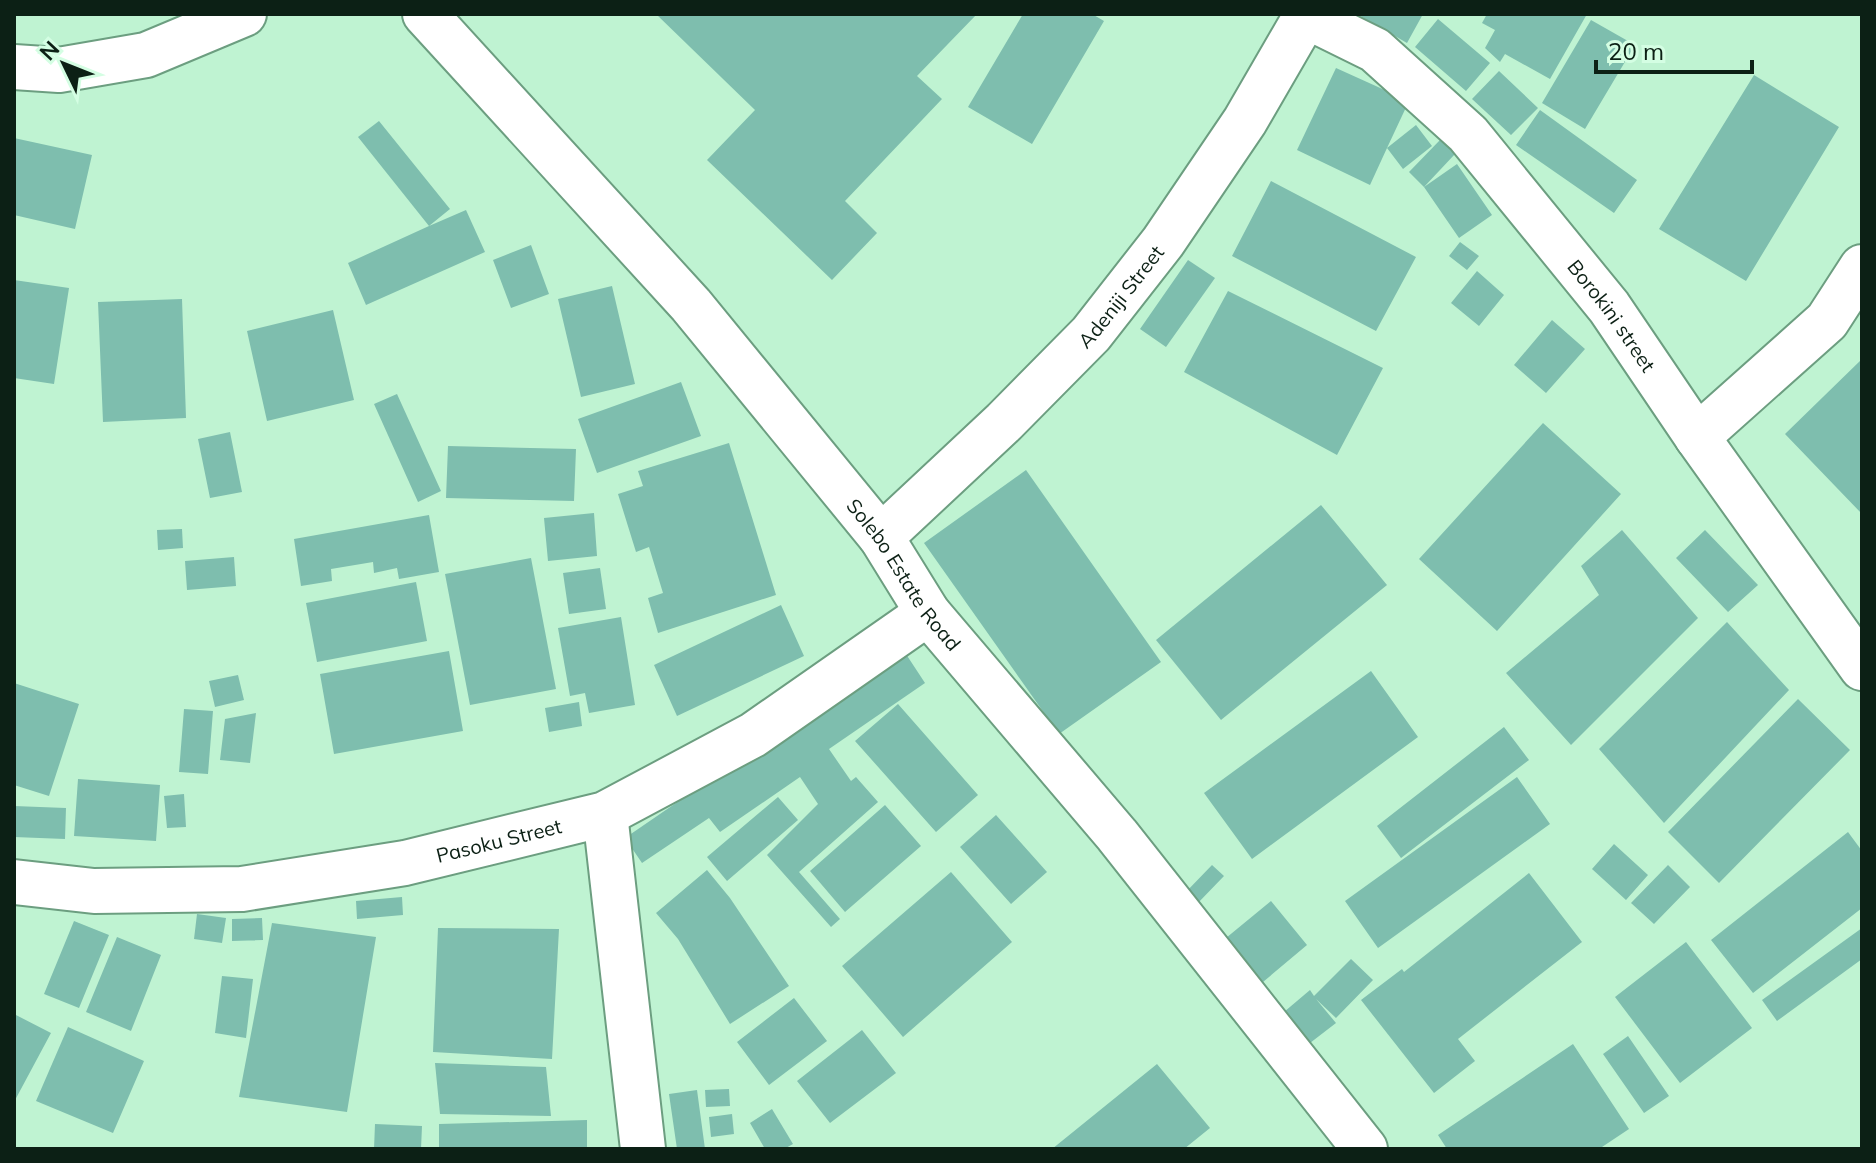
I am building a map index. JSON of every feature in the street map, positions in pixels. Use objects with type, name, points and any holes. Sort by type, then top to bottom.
[{"type":"street","points":[[14,67],[59,70],[146,55],[244,14]]},
{"type":"street","name":"Solebo Estate Road","points":[[425,14],[691,305],[881,537],[928,613],[1117,835],[1365,1149]]},
{"type":"street","name":"Adeniji Street","points":[[881,537],[1004,422],[1091,334],[1163,242],[1229,145],[1307,15]]},
{"type":"street","name":"Borokini street","points":[[1307,15],[1375,50],[1468,134],[1609,307],[1697,437],[1862,668]]},
{"type":"street","points":[[1697,437],[1827,321],[1862,267]]},
{"type":"street","name":"Pasoku Street","points":[[14,882],[94,891],[242,889],[405,863],[605,814],[753,735],[928,613]]},
{"type":"street","points":[[605,814],[643,1149]]},
{"type":"building","points":[[656,14],[977,14],[917,76],[942,99],[845,201],[877,233],[832,280],[707,160],[755,110]]},
{"type":"building","points":[[1023,14],[1092,14],[1104,21],[1032,144],[968,107]]},
{"type":"building","points":[[1357,14],[1423,14],[1407,43]]},
{"type":"building","points":[[1487,14],[1587,14],[1550,79],[1505,54],[1500,62],[1485,48],[1495,30],[1482,23]]},
{"type":"building","points":[[1438,19],[1490,63],[1466,91],[1415,47]]},
{"type":"building","points":[[1591,20],[1635,45],[1585,129],[1542,103]]},
{"type":"building","points":[[1336,68],[1409,101],[1370,185],[1297,150]]},
{"type":"building","points":[[1499,71],[1538,108],[1511,135],[1472,99]]},
{"type":"building","points":[[1754,75],[1839,127],[1746,281],[1659,229]]},
{"type":"building","points":[[1540,110],[1637,180],[1614,213],[1516,145]]},
{"type":"building","points":[[379,121],[450,209],[429,226],[358,137]]},
{"type":"building","points":[[1416,125],[1432,146],[1403,169],[1387,148]]},
{"type":"building","points":[[14,138],[92,155],[75,229],[14,215]]},
{"type":"building","points":[[1440,140],[1455,154],[1424,187],[1409,172]]},
{"type":"building","points":[[1457,164],[1492,215],[1459,238],[1424,187]]},
{"type":"building","points":[[1271,181],[1416,257],[1376,331],[1232,256]]},
{"type":"building","points":[[466,210],[485,252],[366,305],[348,263]]},
{"type":"building","points":[[1460,242],[1479,256],[1467,270],[1449,256]]},
{"type":"building","points":[[531,245],[549,294],[511,308],[493,260]]},
{"type":"building","points":[[1188,260],[1215,278],[1166,347],[1140,329]]},
{"type":"building","points":[[1477,271],[1504,295],[1479,326],[1451,303]]},
{"type":"building","points":[[14,280],[69,288],[54,384],[14,378]]},
{"type":"building","points":[[612,286],[635,384],[581,397],[558,299]]},
{"type":"building","points":[[1228,291],[1383,368],[1337,455],[1184,372]]},
{"type":"building","points":[[182,299],[186,418],[103,422],[98,302]]},
{"type":"building","points":[[333,310],[354,400],[267,421],[247,331]]},
{"type":"building","points":[[1552,320],[1585,349],[1546,393],[1514,365]]},
{"type":"building","points":[[1862,359],[1862,514],[1785,434]]},
{"type":"building","points":[[681,382],[701,436],[597,473],[578,419]]},
{"type":"building","points":[[397,394],[441,491],[418,502],[374,404]]},
{"type":"building","points":[[1543,423],[1621,494],[1497,631],[1419,559]]},
{"type":"building","points":[[230,432],[242,492],[210,498],[198,439]]},
{"type":"building","points":[[729,443],[776,595],[658,633],[648,598],[663,593],[649,547],[636,552],[618,494],[643,486],[638,471]]},
{"type":"building","points":[[448,446],[576,449],[574,501],[446,498]]},
{"type":"building","points":[[1026,470],[1161,662],[1059,734],[924,543]]},
{"type":"building","points":[[1321,505],[1387,585],[1221,720],[1156,640]]},
{"type":"building","points":[[594,513],[597,556],[548,561],[544,518]]},
{"type":"building","points":[[429,515],[439,572],[399,579],[397,568],[374,573],[373,562],[331,569],[332,581],[301,586],[294,539]]},
{"type":"building","points":[[182,529],[183,548],[158,550],[157,530]]},
{"type":"building","points":[[1622,530],[1698,618],[1571,745],[1506,673],[1599,595],[1581,566]]},
{"type":"building","points":[[1705,530],[1758,585],[1728,612],[1676,558]]},
{"type":"building","points":[[234,557],[236,586],[187,590],[185,561]]},
{"type":"building","points":[[531,558],[556,689],[470,705],[445,574]]},
{"type":"building","points":[[600,568],[606,609],[569,614],[563,573]]},
{"type":"building","points":[[416,582],[427,641],[317,662],[306,603]]},
{"type":"building","points":[[781,605],[804,656],[677,716],[654,665]]},
{"type":"building","points":[[621,617],[635,705],[589,713],[585,693],[570,696],[558,628]]},
{"type":"building","points":[[1727,622],[1789,690],[1664,823],[1599,749]]},
{"type":"building","points":[[902,648],[925,683],[829,749],[851,781],[856,777],[878,802],[799,872],[840,919],[831,927],[767,855],[818,804],[800,777],[720,832],[709,818],[642,863],[625,838]]},
{"type":"building","points":[[449,651],[463,731],[334,754],[320,674]]},
{"type":"building","points":[[1371,671],[1418,737],[1252,859],[1204,793]]},
{"type":"building","points":[[238,675],[244,700],[215,707],[209,681]]},
{"type":"building","points":[[14,683],[79,704],[49,796],[14,785]]},
{"type":"building","points":[[1798,699],[1850,750],[1719,883],[1668,832]]},
{"type":"building","points":[[579,702],[582,726],[549,732],[545,708]]},
{"type":"building","points":[[898,704],[978,795],[936,832],[855,741]]},
{"type":"building","points":[[184,709],[213,711],[208,774],[179,772]]},
{"type":"building","points":[[256,713],[250,763],[220,760],[225,719]]},
{"type":"building","points":[[1504,727],[1529,760],[1401,858],[1377,826]]},
{"type":"building","points":[[1517,777],[1550,824],[1378,948],[1345,901]]},
{"type":"building","points":[[78,779],[160,785],[156,841],[74,836]]},
{"type":"building","points":[[184,794],[186,827],[167,828],[164,796]]},
{"type":"building","points":[[778,797],[798,820],[727,881],[707,857]]},
{"type":"building","points":[[885,805],[921,846],[845,912],[810,871]]},
{"type":"building","points":[[14,806],[66,808],[65,839],[14,837]]},
{"type":"building","points":[[996,815],[1047,872],[1011,904],[960,847]]},
{"type":"building","points":[[1848,832],[1862,851],[1862,908],[1753,993],[1711,940]]},
{"type":"building","points":[[1614,844],[1648,875],[1626,900],[1592,869]]},
{"type":"building","points":[[1212,865],[1224,876],[1196,905],[1184,894]]},
{"type":"building","points":[[1668,865],[1690,887],[1654,924],[1631,903]]},
{"type":"building","points":[[707,870],[730,898],[789,986],[730,1024],[678,939],[656,913]]},
{"type":"building","points":[[951,872],[1012,942],[903,1037],[842,966]]},
{"type":"building","points":[[1529,873],[1582,942],[1458,1039],[1475,1061],[1434,1093],[1361,1000],[1402,969],[1404,972]]},
{"type":"building","points":[[402,897],[403,915],[357,919],[356,901]]},
{"type":"building","points":[[1271,901],[1307,945],[1263,982],[1226,938]]},
{"type":"building","points":[[197,914],[226,918],[222,943],[194,939]]},
{"type":"building","points":[[262,918],[263,940],[232,941],[232,919]]},
{"type":"building","points":[[74,921],[109,935],[79,1008],[44,994]]},
{"type":"building","points":[[272,923],[376,937],[347,1112],[239,1097]]},
{"type":"building","points":[[438,928],[559,929],[552,1059],[433,1052]]},
{"type":"building","points":[[1862,928],[1862,959],[1777,1021],[1762,1000]]},
{"type":"building","points":[[117,937],[161,955],[131,1031],[86,1012]]},
{"type":"building","points":[[1686,942],[1752,1028],[1680,1083],[1615,997]]},
{"type":"building","points":[[1351,959],[1373,980],[1336,1018],[1316,999],[1336,1023],[1310,1043],[1284,1012],[1310,990],[1314,996]]},
{"type":"building","points":[[222,976],[253,979],[246,1038],[215,1033]]},
{"type":"building","points":[[794,998],[827,1041],[769,1085],[737,1042]]},
{"type":"building","points":[[14,1014],[51,1033],[14,1102]]},
{"type":"building","points":[[68,1027],[144,1061],[113,1133],[36,1101]]},
{"type":"building","points":[[862,1030],[896,1073],[830,1123],[797,1081]]},
{"type":"building","points":[[1628,1036],[1669,1096],[1644,1113],[1603,1054]]},
{"type":"building","points":[[1573,1044],[1629,1129],[1599,1149],[1447,1149],[1438,1135]]},
{"type":"building","points":[[435,1063],[546,1067],[551,1116],[440,1114]]},
{"type":"building","points":[[1157,1064],[1210,1128],[1184,1149],[1052,1149]]},
{"type":"building","points":[[729,1089],[730,1106],[706,1107],[705,1090]]},
{"type":"building","points":[[697,1090],[705,1149],[677,1149],[669,1094]]},
{"type":"building","points":[[772,1109],[793,1144],[784,1149],[765,1149],[750,1123]]},
{"type":"building","points":[[732,1114],[734,1134],[711,1137],[709,1117]]},
{"type":"building","points":[[587,1120],[587,1149],[439,1149],[439,1124]]},
{"type":"building","points":[[375,1124],[422,1126],[421,1149],[374,1149]]}]
